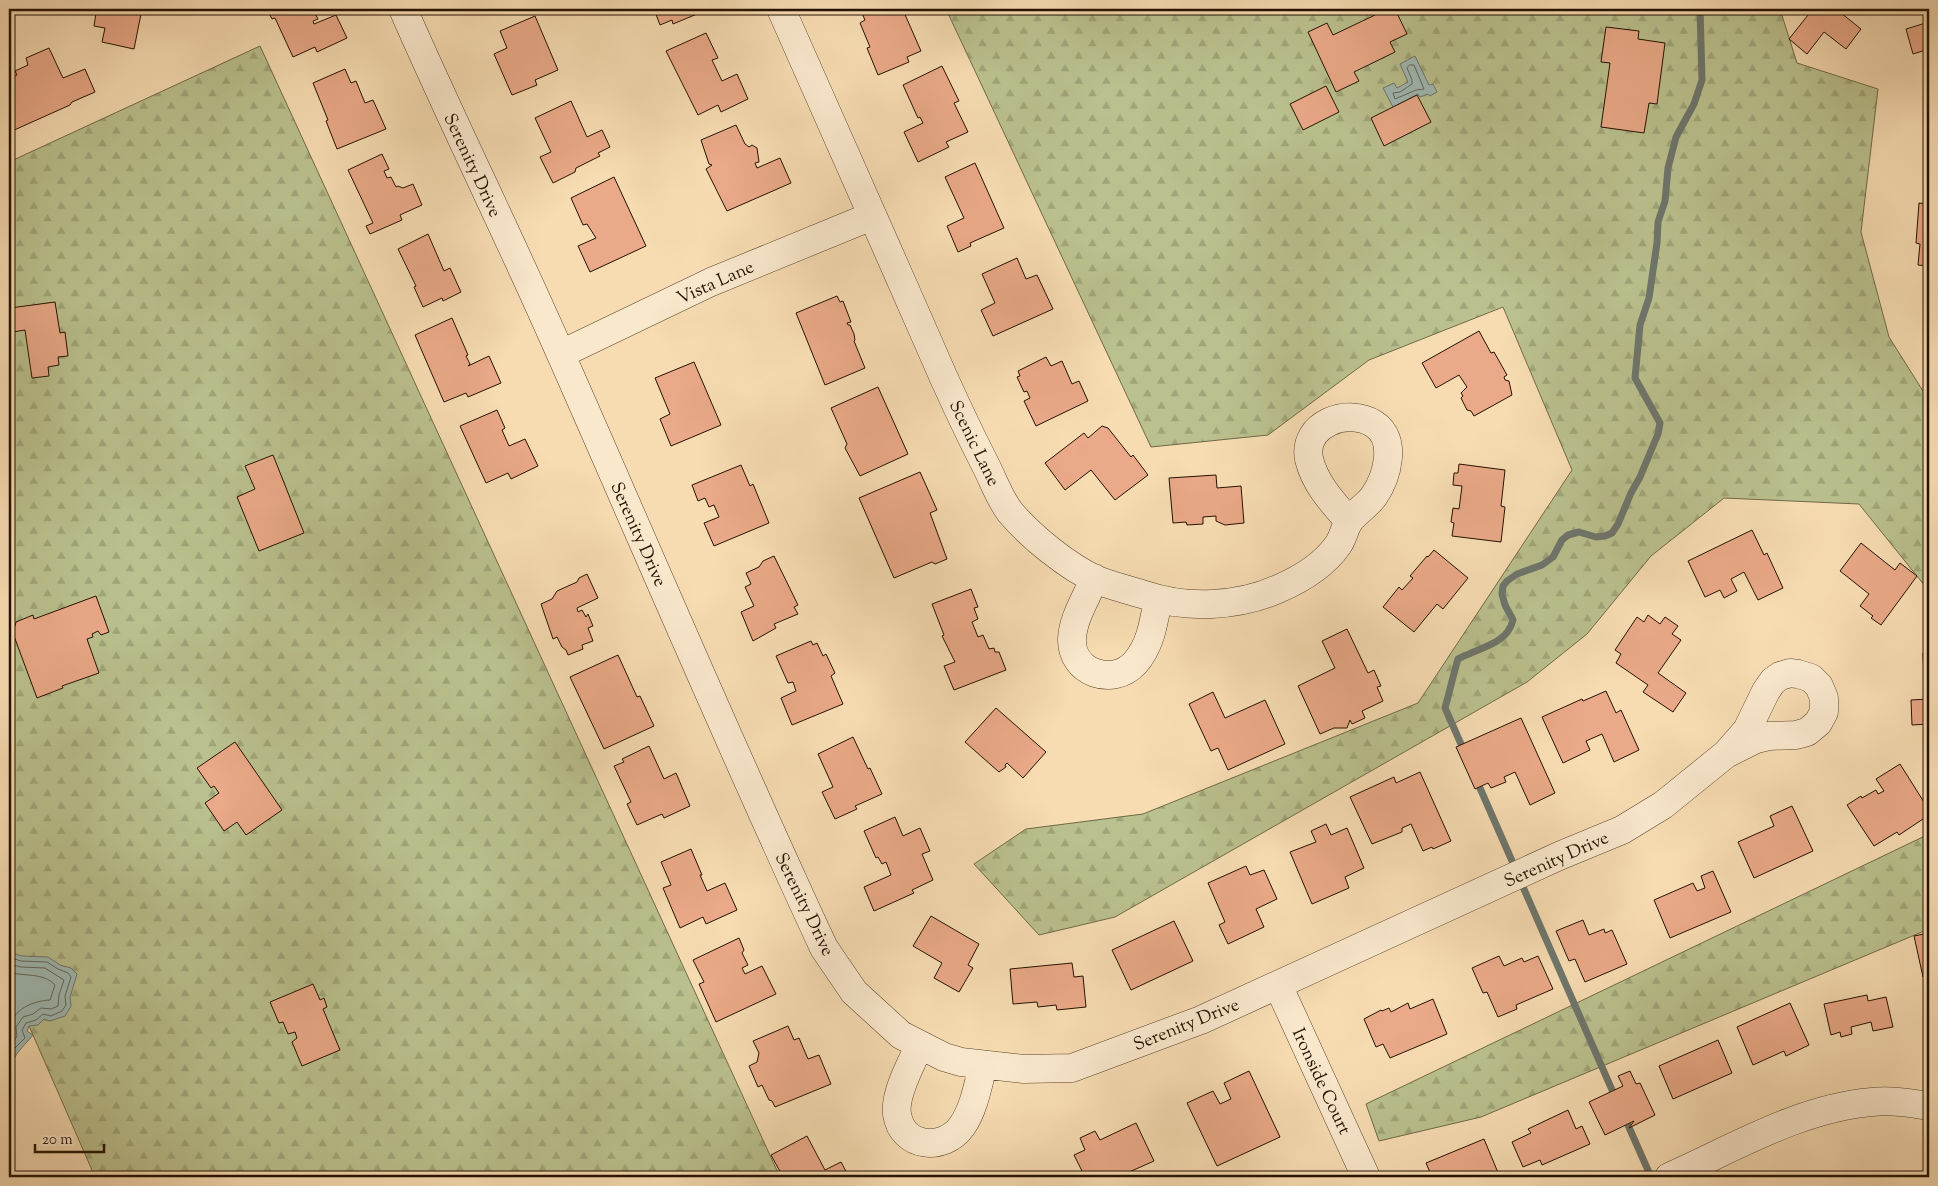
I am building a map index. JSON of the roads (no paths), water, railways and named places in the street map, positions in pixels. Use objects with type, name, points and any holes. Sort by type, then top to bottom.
[{"type":"street","name":"Serenity Drive","points":[[403,9],[449,114],[561,354],[654,568],[824,948],[854,992],[901,1035],[944,1057],[961,1062],[1024,1069],[1072,1068],[1201,1020],[1559,856],[1622,830],[1663,806],[1726,754]]},
{"type":"street","name":"Scenic Lane","points":[[781,9],[940,371],[1008,510],[1041,543],[1067,562],[1094,578],[1158,599],[1192,603],[1243,601],[1277,590],[1303,576],[1337,547],[1349,521]]},
{"type":"street","name":"Vista Lane","points":[[561,354],[711,282],[872,216]]},
{"type":"street","points":[[1094,578],[1076,622],[1072,646],[1078,660],[1087,670],[1097,674],[1119,673],[1129,668],[1140,657],[1151,634],[1158,599]]},
{"type":"street","name":"Ironside Court","points":[[1278,985],[1366,1177]]},
{"type":"street","points":[[920,1045],[899,1095],[897,1115],[908,1134],[921,1142],[934,1144],[941,1142],[958,1131],[963,1125],[972,1104],[983,1065]]},
{"type":"street","points":[[1669,1177],[1816,1112],[1873,1102],[1929,1104]]},
{"type":"water","points":[[1415,56],[1429,85],[1433,84],[1437,92],[1430,96],[1428,94],[1420,97],[1418,94],[1393,107],[1383,88],[1394,83],[1397,88],[1408,82],[1400,64]]},
{"type":"water","points":[[9,952],[22,956],[48,957],[60,965],[71,968],[77,974],[70,997],[71,1006],[65,1016],[50,1021],[44,1019],[38,1025],[29,1026],[27,1031],[33,1035],[13,1061],[9,1063]]},
{"type":"waterway","points":[[1465,753],[1445,708],[1458,659],[1496,642],[1507,633],[1513,620],[1505,605],[1502,594],[1503,586],[1507,581],[1517,574],[1542,565],[1553,557],[1562,540],[1568,535],[1579,532],[1596,537],[1612,533],[1640,477],[1658,434],[1660,423],[1635,378],[1640,325],[1649,298],[1658,222],[1665,201],[1668,168],[1676,137],[1694,104],[1702,80],[1700,9]]},
{"type":"waterway","points":[[1476,779],[1516,870]]},
{"type":"waterway","points":[[1520,880],[1616,1099]]},
{"type":"waterway","points":[[1624,1116],[1651,1177]]}]
